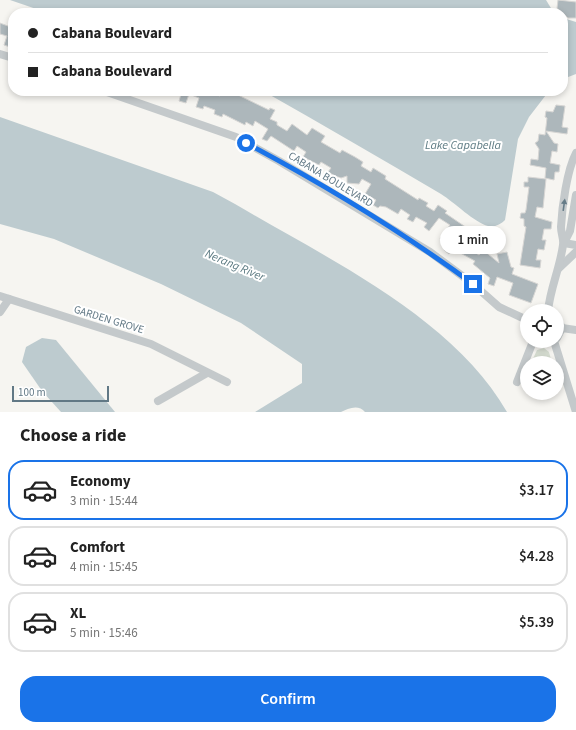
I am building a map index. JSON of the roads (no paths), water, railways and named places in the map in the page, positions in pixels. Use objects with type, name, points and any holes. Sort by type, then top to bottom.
[{"type":"street","name":"CABANA BOULEVARD","points":[[118,96],[236,137],[279,161],[430,252],[473,284],[499,307],[520,317]]},
{"type":"street","points":[[564,243],[561,228],[569,174],[576,152]]},
{"type":"street","points":[[550,304],[564,243],[570,231],[576,195]]},
{"type":"street","points":[[564,243],[576,245]]},
{"type":"street","points":[[558,268],[576,252]]},
{"type":"street","name":"GARDEN GROVE","points":[[0,296],[151,344],[227,382]]},
{"type":"street","points":[[0,312],[9,299]]},
{"type":"street","points":[[564,328],[576,330]]},
{"type":"street","points":[[517,382],[530,348]]},
{"type":"street","points":[[555,348],[576,412]]},
{"type":"street","points":[[158,401],[207,373]]},
{"type":"water","points":[[10,0],[546,0],[551,8],[33,8]]},
{"type":"water","points":[[568,20],[576,22],[576,74],[568,77]]},
{"type":"water","name":"Lake Capabella","points":[[272,96],[545,96],[529,117],[518,139],[505,220],[502,223],[493,226],[477,221],[441,194]]},
{"type":"water","name":"Nerang River","points":[[0,117],[213,192],[347,268],[421,319],[455,347],[484,378],[507,412],[365,412],[357,407],[341,412],[255,412],[302,383],[302,364],[241,323],[161,284],[54,239],[0,224]]},
{"type":"water","points":[[42,338],[56,340],[115,412],[61,412],[42,391],[22,362],[26,347]]}]
